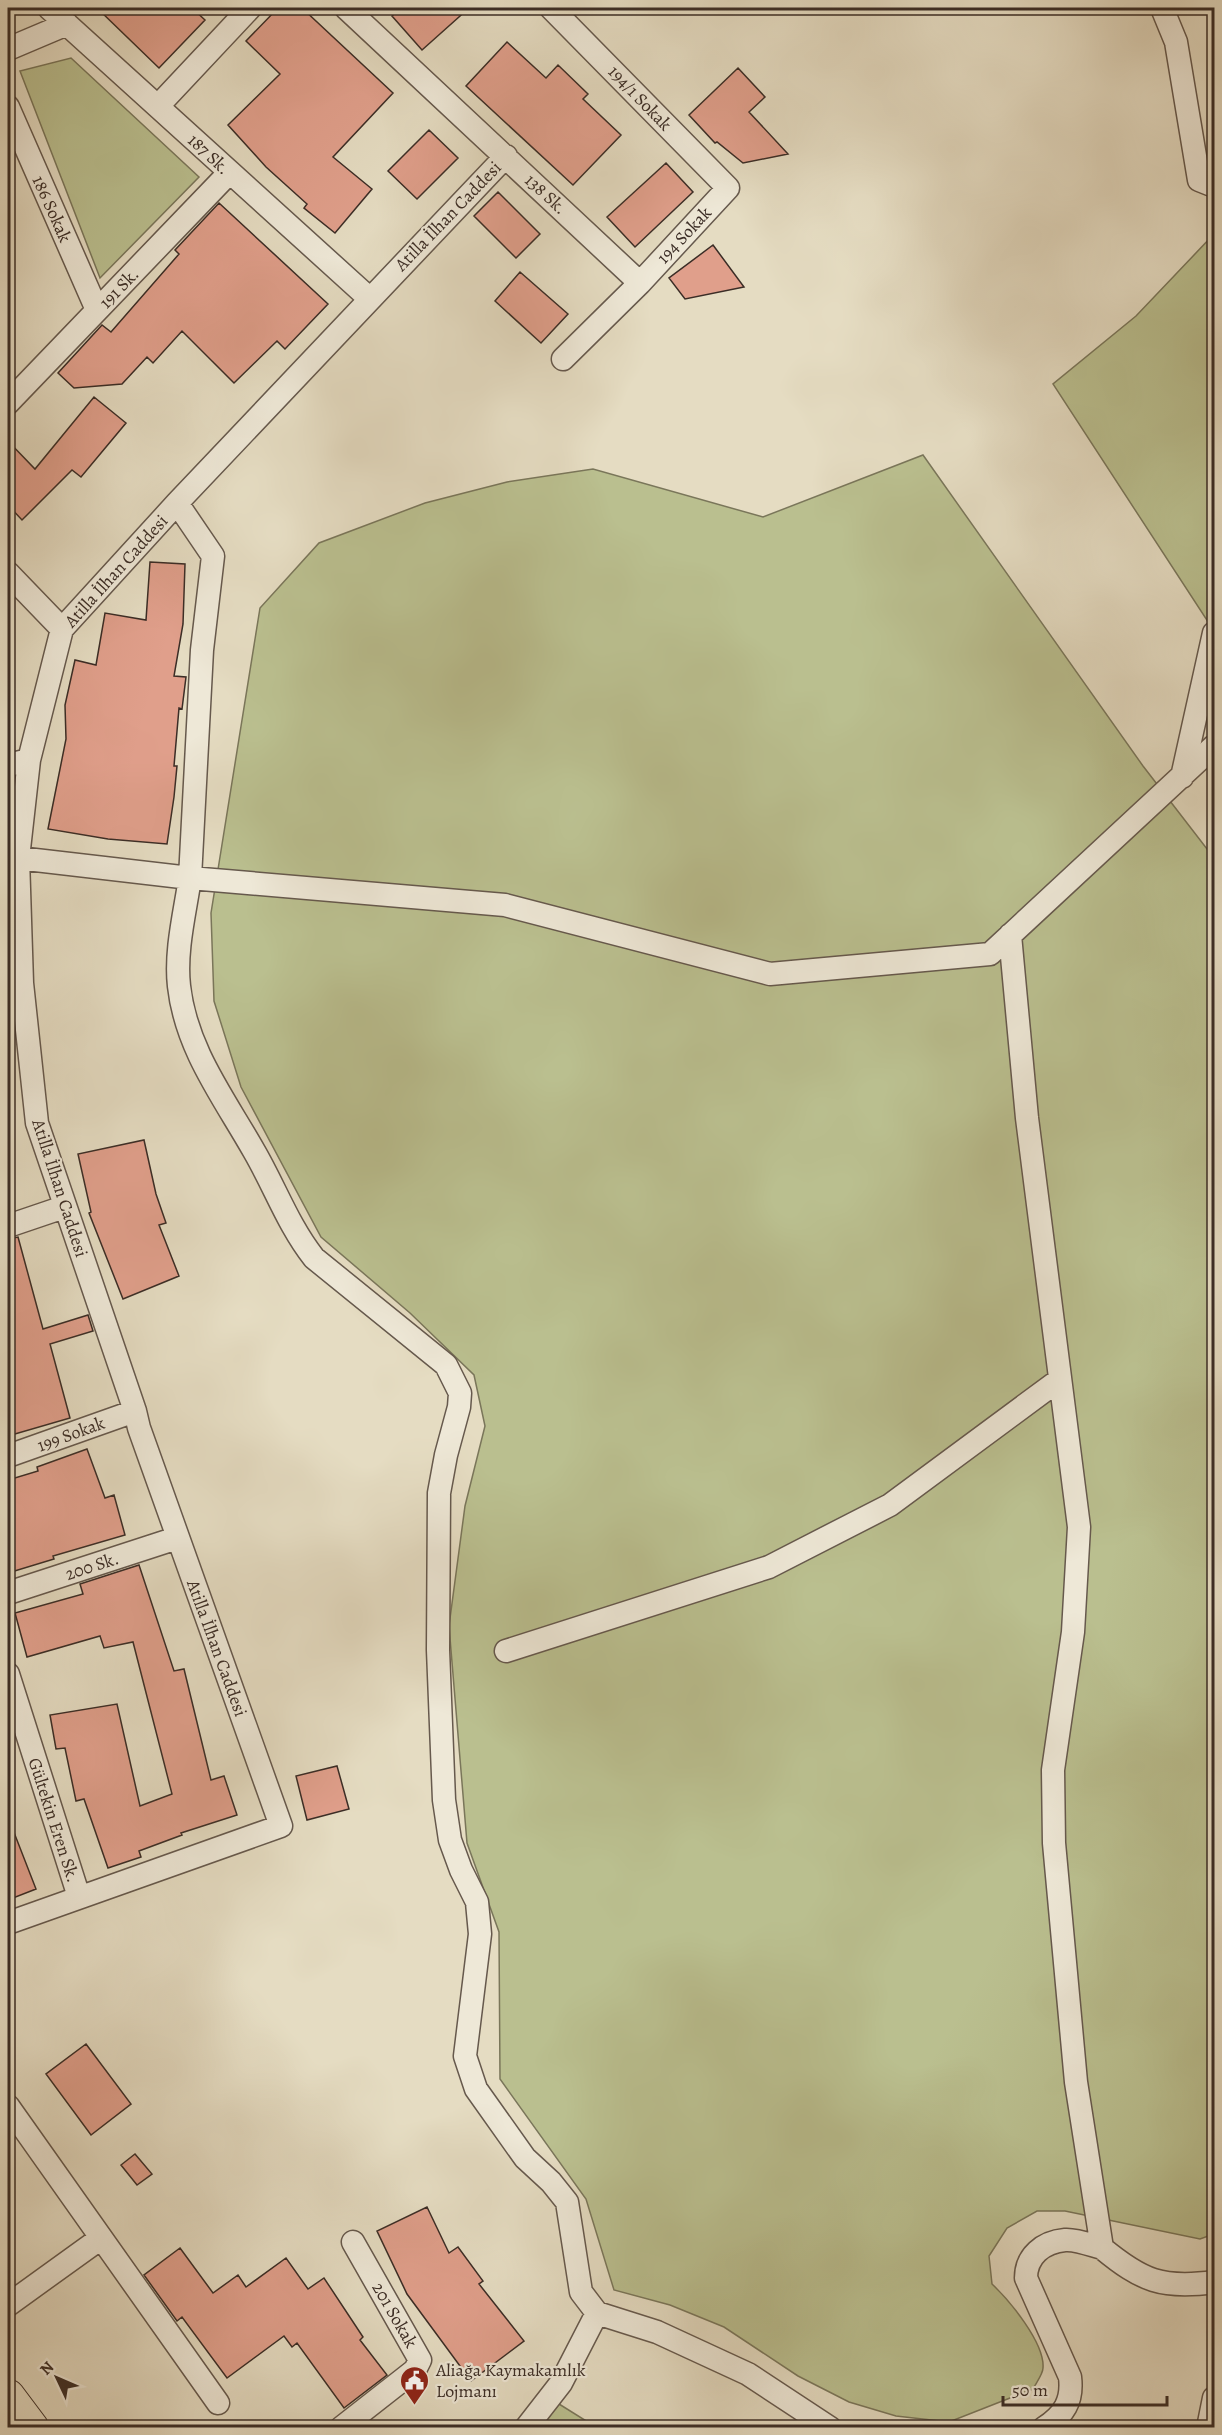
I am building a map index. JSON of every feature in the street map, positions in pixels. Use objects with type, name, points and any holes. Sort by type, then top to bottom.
[{"type":"highway","points":[[8,2396],[32,2427]]},
{"type":"street","name":"187 Sk.","points":[[49,8],[370,299]]},
{"type":"street","points":[[158,106],[250,8]]},
{"type":"street","name":"138 Sk.","points":[[346,8],[640,283]]},
{"type":"street","name":"194/1 Sokak","points":[[552,8],[728,188]]},
{"type":"street","points":[[1162,8],[1176,42],[1199,180],[1215,186]]},
{"type":"street","points":[[8,49],[66,24]]},
{"type":"street","name":"186 Sokak","points":[[8,107],[97,310]]},
{"type":"street","name":"Atilla İlhan Caddesi","points":[[8,1923],[281,1826],[177,1538],[37,1123],[15,985],[18,858],[29,760],[62,629],[177,503],[506,156]]},
{"type":"street","name":"191 Sk.","points":[[8,402],[229,173]]},
{"type":"street","name":"194 Sokak","points":[[640,283],[728,188]]},
{"type":"street","points":[[563,359],[640,283]]},
{"type":"street","points":[[177,503],[213,556],[202,650],[190,878],[179,986],[188,1028],[216,1089],[254,1150],[300,1240],[322,1265],[446,1365],[460,1393],[458,1413],[446,1455],[439,1493],[438,1638],[444,1800],[450,1840],[461,1870],[477,1902],[480,1934],[465,2056],[476,2089],[500,2127],[525,2158],[551,2182],[567,2202],[582,2292],[597,2313],[657,2332],[748,2373],[830,2427]]},
{"type":"street","points":[[8,573],[62,629]]},
{"type":"street","points":[[1182,777],[1215,633]]},
{"type":"street","points":[[18,858],[190,878],[505,904],[770,974],[990,954],[1215,746]]},
{"type":"street","points":[[8,765],[29,760]]},
{"type":"street","points":[[1010,935],[1027,1118],[1079,1527],[1072,1632],[1053,1770],[1054,1843],[1076,2082],[1102,2248]]},
{"type":"street","points":[[8,1226],[64,1206]]},
{"type":"street","points":[[506,1651],[769,1567],[890,1505],[1059,1380]]},
{"type":"street","name":"199 Sokak","points":[[8,1456],[135,1411]]},
{"type":"street","name":"200 Sk.","points":[[8,1593],[177,1538]]},
{"type":"street","name":"Gültekin Eren Sk.","points":[[8,1674],[79,1897]]},
{"type":"street","points":[[8,2106],[218,2403]]},
{"type":"street","points":[[8,2305],[101,2238]]},
{"type":"street","points":[[1044,2427],[1062,2414],[1070,2403],[1072,2390],[1070,2377],[1026,2278],[1026,2265],[1034,2253],[1049,2244],[1067,2239],[1102,2248],[1139,2276],[1157,2283],[1215,2282]]},
{"type":"street","name":"201 Sokak","points":[[341,2427],[416,2370],[420,2360],[353,2242]]},
{"type":"street","points":[[526,2427],[561,2383],[597,2313]]},
{"type":"street","points":[[1208,2427],[1215,2398]]},
{"type":"green space","points":[[71,58],[199,177],[100,278],[20,71]]},
{"type":"green space","points":[[1214,234],[1214,631],[1053,384],[1136,316]]},
{"type":"green space","points":[[923,455],[1143,766],[1214,858],[1214,2234],[1200,2239],[1065,2211],[1037,2211],[1007,2228],[989,2256],[992,2284],[1025,2323],[1038,2347],[1043,2370],[1033,2389],[949,2422],[896,2416],[849,2402],[798,2376],[724,2327],[670,2305],[614,2290],[586,2199],[500,2079],[499,1932],[467,1843],[449,1626],[465,1506],[485,1426],[474,1375],[410,1313],[321,1237],[241,1087],[214,1001],[211,913],[260,608],[319,543],[425,503],[507,482],[593,469],[763,517]]},
{"type":"green space","points":[[551,2399],[596,2427],[527,2428]]},
{"type":"building","points":[[97,8],[192,8],[205,20],[159,68]]},
{"type":"building","points":[[278,8],[302,8],[393,93],[333,157],[372,189],[335,233],[304,208],[307,204],[266,167],[228,125],[280,74],[246,41]]},
{"type":"building","points":[[401,8],[469,8],[422,50],[392,16]]},
{"type":"building","points":[[507,42],[546,78],[558,65],[588,94],[583,99],[621,135],[573,185],[466,86]]},
{"type":"building","points":[[738,68],[765,97],[749,112],[788,154],[743,163],[717,142],[715,143],[689,115]]},
{"type":"building","points":[[429,130],[458,158],[417,199],[388,171]]},
{"type":"building","points":[[666,163],[693,192],[635,247],[607,217]]},
{"type":"building","points":[[498,192],[540,234],[516,258],[474,216]]},
{"type":"building","points":[[219,203],[328,304],[285,349],[277,341],[234,383],[182,331],[153,363],[147,357],[122,384],[74,388],[58,373],[102,325],[111,332],[179,254],[175,250]]},
{"type":"building","points":[[713,245],[744,287],[685,299],[669,278]]},
{"type":"building","points":[[520,272],[568,314],[541,343],[495,301]]},
{"type":"building","points":[[94,397],[126,423],[81,477],[72,470],[22,520],[8,505],[8,441],[35,469]]},
{"type":"building","points":[[150,562],[185,564],[183,624],[174,676],[186,677],[182,709],[179,708],[174,766],[177,766],[167,844],[108,839],[48,829],[66,739],[65,705],[75,660],[96,665],[105,613],[146,620]]},
{"type":"building","points":[[144,1140],[156,1194],[166,1223],[159,1225],[179,1276],[123,1299],[89,1213],[91,1212],[78,1154]]},
{"type":"building","points":[[18,1237],[43,1329],[88,1315],[93,1331],[50,1344],[70,1418],[8,1436],[8,1239]]},
{"type":"building","points":[[87,1449],[105,1498],[114,1495],[125,1535],[53,1556],[54,1559],[8,1573],[8,1480],[38,1471],[37,1467]]},
{"type":"building","points":[[139,1565],[174,1671],[184,1669],[211,1780],[224,1776],[237,1815],[181,1833],[182,1835],[139,1851],[141,1857],[108,1868],[84,1799],[76,1801],[65,1748],[56,1749],[50,1715],[117,1704],[140,1806],[172,1794],[133,1642],[104,1648],[100,1636],[27,1657],[15,1613],[83,1594],[80,1584]]},
{"type":"building","points":[[337,1766],[349,1809],[307,1820],[296,1776]]},
{"type":"building","points":[[8,1817],[36,1889],[8,1900]]},
{"type":"building","points":[[86,2044],[131,2104],[91,2135],[46,2074]]},
{"type":"building","points":[[135,2154],[152,2174],[137,2185],[121,2165]]},
{"type":"building","points":[[427,2207],[449,2253],[458,2247],[483,2281],[479,2284],[524,2341],[471,2381],[407,2294],[377,2231]]},
{"type":"building","points":[[180,2248],[213,2293],[238,2275],[246,2287],[286,2258],[308,2289],[324,2278],[363,2337],[360,2340],[387,2375],[344,2408],[297,2343],[292,2347],[284,2336],[227,2378],[182,2317],[177,2321],[144,2275]]},
{"type":"place","name":"Aliağa Kaymakamlık Lojmanı","points":[[415,2406]]}]
